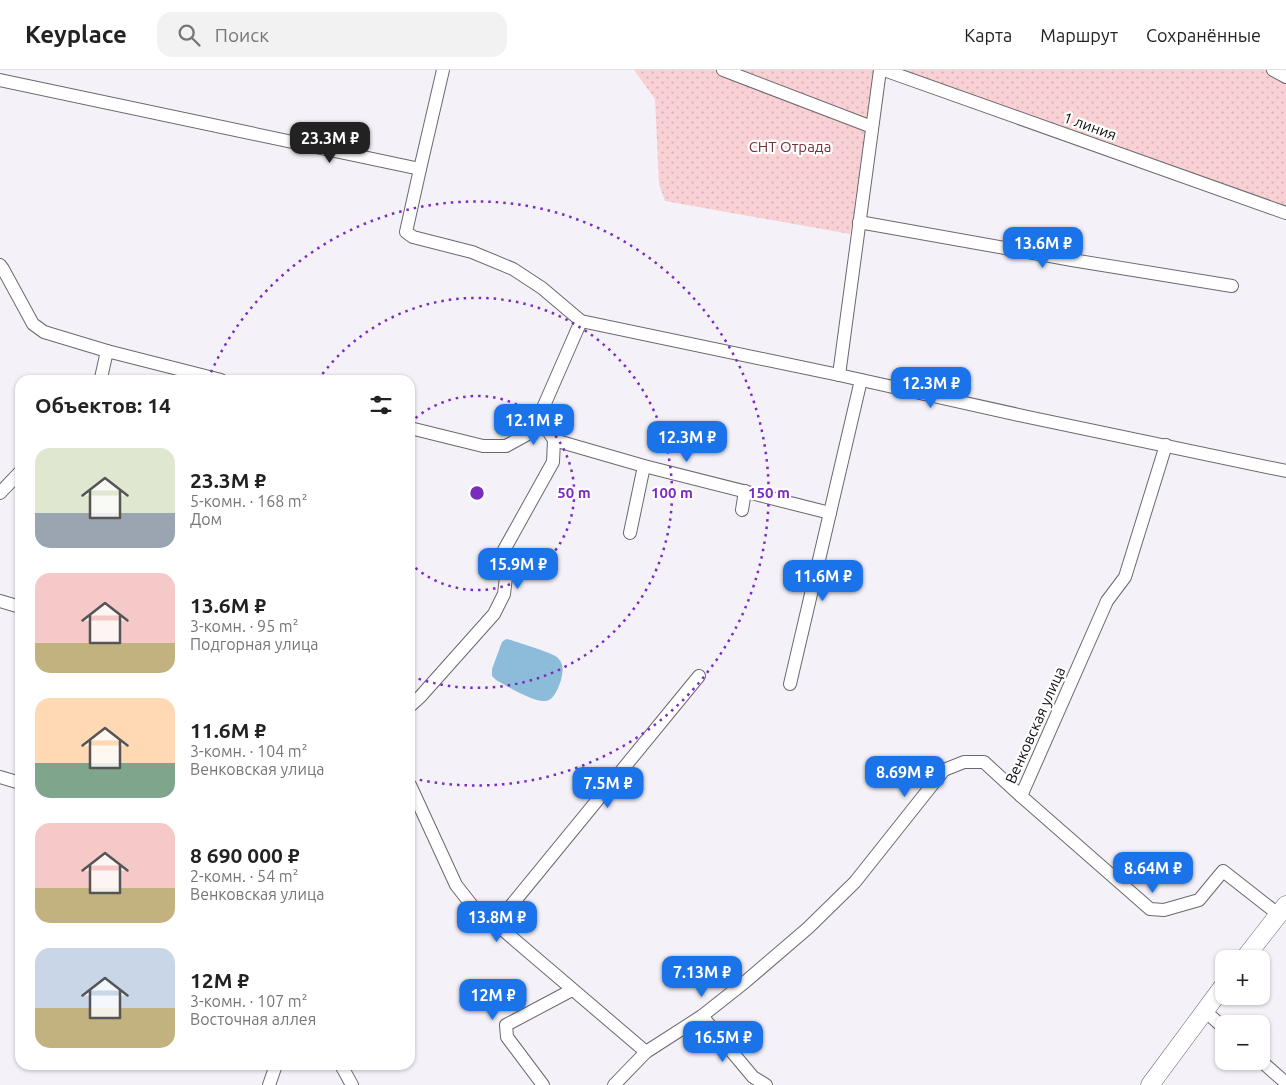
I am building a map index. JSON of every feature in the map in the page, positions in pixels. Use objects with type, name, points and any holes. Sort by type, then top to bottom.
[{"type":"main road","points":[[1251,950],[1282,910]]},
{"type":"main road","points":[[1150,1085],[1215,997]]},
{"type":"street","points":[[443,70],[406,232],[413,237],[472,252],[512,268],[542,288],[581,321],[1286,471]]},
{"type":"street","points":[[723,70],[872,127]]},
{"type":"street","points":[[839,375],[872,127],[882,70]]},
{"type":"street","name":"1 линия","points":[[882,70],[1286,213]]},
{"type":"street","points":[[1273,70],[1286,76]]},
{"type":"street","points":[[0,80],[420,168]]},
{"type":"street","points":[[859,222],[1232,286]]},
{"type":"street","points":[[0,265],[33,324],[44,332],[107,352],[200,375]]},
{"type":"street","points":[[415,429],[483,446],[506,446],[526,435],[539,416],[581,321]]},
{"type":"street","points":[[102,375],[107,352]]},
{"type":"street","points":[[790,684],[861,380]]},
{"type":"street","points":[[415,702],[494,614],[504,594],[506,577],[504,550],[554,462],[554,440],[539,416]]},
{"type":"street","points":[[554,440],[644,466],[830,513]]},
{"type":"street","name":"Венковская улица","points":[[1166,445],[1125,577],[1107,601],[1021,796],[1150,909],[1164,910],[1199,900],[1223,871],[1282,910]]},
{"type":"street","points":[[630,533],[644,466]]},
{"type":"street","points":[[0,493],[15,477]]},
{"type":"street","points":[[742,510],[745,491]]},
{"type":"street","points":[[0,601],[15,606]]},
{"type":"street","points":[[496,924],[699,676]]},
{"type":"street","points":[[614,1085],[646,1052],[702,1016],[801,934],[855,882],[944,770],[964,762],[984,762],[1021,796]]},
{"type":"street","points":[[0,777],[15,782]]},
{"type":"street","points":[[415,796],[456,884],[474,908],[496,924],[646,1052]]},
{"type":"street","points":[[543,1085],[507,1037],[506,1025],[572,990]]},
{"type":"street","points":[[1205,1011],[1215,1020]]},
{"type":"street","points":[[702,1016],[753,1077],[766,1085]]},
{"type":"street","points":[[1270,1069],[1286,1083]]},
{"type":"street","points":[[269,1085],[274,1070]]},
{"type":"street","points":[[344,1070],[352,1085]]},
{"type":"green space","name":"СНТ Отрада","points":[[634,70],[1286,70],[1286,218],[884,73],[850,234],[665,201],[659,184],[655,99]]},
{"type":"water","points":[[506,639],[550,654],[560,660],[562,677],[551,699],[544,701],[530,698],[492,676],[492,669],[502,642]]}]
